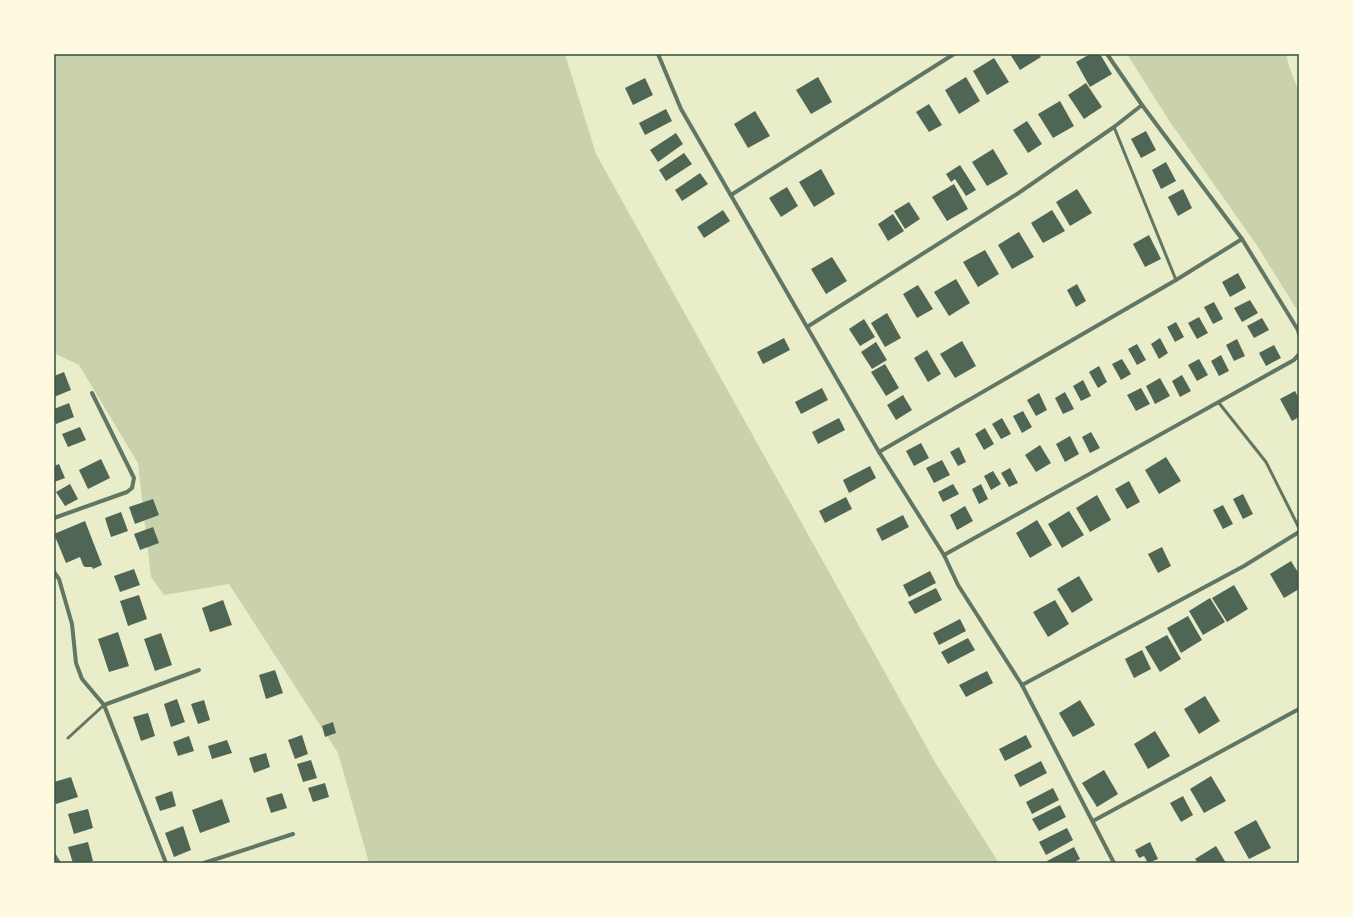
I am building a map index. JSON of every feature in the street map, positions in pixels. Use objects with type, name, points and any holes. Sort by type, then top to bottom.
[{"type":"street","points":[[658,54],[681,109],[879,452],[944,555],[958,585],[1022,685],[1114,863]]},
{"type":"street","points":[[731,195],[954,54]]},
{"type":"street","points":[[1107,54],[1142,105],[1242,238],[1299,334]]},
{"type":"street","points":[[807,327],[1017,194],[1114,127],[1142,105]]},
{"type":"street","points":[[879,452],[1176,280],[1242,238]]},
{"type":"street","points":[[944,555],[1219,403],[1294,360],[1299,354]]},
{"type":"street","points":[[54,518],[127,492],[132,488],[134,478],[92,393]]},
{"type":"street","points":[[1022,685],[1244,566],[1299,532]]},
{"type":"street","points":[[54,572],[59,579],[72,624],[76,663],[82,679],[104,705],[166,863]]},
{"type":"street","points":[[104,705],[199,670]]},
{"type":"street","points":[[1093,821],[1299,709]]},
{"type":"street","points":[[204,863],[293,834]]},
{"type":"street","points":[[54,855],[59,863]]},
{"type":"lane","points":[[1114,127],[1176,280]]},
{"type":"lane","points":[[1219,403],[1266,462],[1299,528]]},
{"type":"lane","points":[[68,738],[104,705]]},
{"type":"green space","points":[[54,54],[565,54],[596,154],[936,764],[999,863],[369,863],[338,753],[229,584],[164,595],[151,577],[138,463],[79,365],[54,353]]},
{"type":"green space","points":[[1127,54],[1286,54],[1299,92],[1299,313],[1256,244],[1170,122]]},
{"type":"building","points":[[1010,54],[1039,54],[1041,57],[1020,70]]},
{"type":"building","points":[[1090,54],[1100,54],[1112,74],[1090,87],[1076,62]]},
{"type":"building","points":[[994,58],[1009,82],[987,95],[973,71]]},
{"type":"building","points":[[818,77],[832,102],[811,114],[796,90]]},
{"type":"building","points":[[966,77],[980,101],[959,114],[945,90]]},
{"type":"building","points":[[645,78],[653,95],[633,105],[625,88]]},
{"type":"building","points":[[1086,83],[1102,107],[1084,119],[1068,95]]},
{"type":"building","points":[[1060,101],[1074,126],[1053,138],[1038,114]]},
{"type":"building","points":[[929,104],[942,125],[929,132],[916,112]]},
{"type":"building","points":[[666,109],[672,121],[645,135],[639,123]]},
{"type":"building","points":[[755,111],[770,136],[748,148],[734,124]]},
{"type":"building","points":[[1027,121],[1042,144],[1028,153],[1013,130]]},
{"type":"building","points":[[1146,131],[1156,150],[1141,158],[1131,139]]},
{"type":"building","points":[[676,133],[683,144],[658,162],[650,150]]},
{"type":"building","points":[[993,149],[1008,174],[987,186],[972,162]]},
{"type":"building","points":[[684,153],[692,164],[666,181],[659,170]]},
{"type":"building","points":[[1166,162],[1176,181],[1161,189],[1152,170]]},
{"type":"building","points":[[960,165],[976,190],[966,196],[955,179],[951,182],[946,174]]},
{"type":"building","points":[[821,169],[835,194],[814,207],[799,182]]},
{"type":"building","points":[[700,173],[708,184],[682,201],[675,190]]},
{"type":"building","points":[[954,184],[968,209],[947,221],[932,197]]},
{"type":"building","points":[[787,187],[798,206],[781,217],[769,198]]},
{"type":"building","points":[[1077,189],[1092,213],[1070,226],[1056,202]]},
{"type":"building","points":[[1183,189],[1192,208],[1178,216],[1168,197]]},
{"type":"building","points":[[909,202],[920,219],[905,229],[894,211]]},
{"type":"building","points":[[723,210],[730,221],[704,238],[697,227]]},
{"type":"building","points":[[1052,210],[1065,231],[1043,243],[1031,223]]},
{"type":"building","points":[[893,214],[904,231],[888,241],[878,224]]},
{"type":"building","points":[[1019,232],[1034,257],[1012,269],[998,245]]},
{"type":"building","points":[[1149,235],[1161,259],[1145,267],[1133,244]]},
{"type":"building","points":[[985,250],[999,274],[978,287],[963,262]]},
{"type":"building","points":[[832,257],[847,281],[826,294],[811,269]]},
{"type":"building","points":[[1238,273],[1246,288],[1230,297],[1222,282]]},
{"type":"building","points":[[956,279],[970,303],[949,316],[934,292]]},
{"type":"building","points":[[1077,284],[1086,301],[1076,307],[1067,290]]},
{"type":"building","points":[[918,285],[933,309],[917,318],[903,294]]},
{"type":"building","points":[[1250,300],[1258,313],[1242,322],[1234,308]]},
{"type":"building","points":[[1214,302],[1223,319],[1213,324],[1204,307]]},
{"type":"building","points":[[887,313],[901,338],[885,347],[871,323]]},
{"type":"building","points":[[1199,317],[1208,333],[1197,339],[1188,323]]},
{"type":"building","points":[[1262,318],[1269,330],[1254,338],[1247,326]]},
{"type":"building","points":[[864,319],[875,337],[860,346],[849,329]]},
{"type":"building","points":[[1176,322],[1184,337],[1175,342],[1167,327]]},
{"type":"building","points":[[784,338],[790,350],[763,364],[757,352]]},
{"type":"building","points":[[1160,338],[1168,353],[1159,359],[1151,344]]},
{"type":"building","points":[[1237,339],[1245,356],[1234,361],[1226,345]]},
{"type":"building","points":[[962,341],[976,366],[955,378],[940,354]]},
{"type":"building","points":[[876,342],[887,360],[872,369],[861,352]]},
{"type":"building","points":[[1137,344],[1146,360],[1137,365],[1128,349]]},
{"type":"building","points":[[1274,345],[1281,358],[1266,366],[1259,353]]},
{"type":"building","points":[[927,350],[941,374],[928,382],[914,358]]},
{"type":"building","points":[[1221,355],[1229,371],[1219,376],[1211,361]]},
{"type":"building","points":[[1122,359],[1131,374],[1121,380],[1112,364]]},
{"type":"building","points":[[1199,359],[1208,375],[1197,381],[1188,365]]},
{"type":"building","points":[[885,364],[899,388],[886,396],[871,372]]},
{"type":"building","points":[[1099,366],[1107,382],[1098,388],[1089,372]]},
{"type":"building","points":[[64,372],[71,390],[54,397],[54,376]]},
{"type":"building","points":[[1182,375],[1191,391],[1180,397],[1172,381]]},
{"type":"building","points":[[1160,378],[1170,396],[1155,404],[1146,386]]},
{"type":"building","points":[[1083,380],[1091,396],[1081,401],[1073,386]]},
{"type":"building","points":[[822,388],[828,400],[801,414],[795,402]]},
{"type":"building","points":[[1141,388],[1150,404],[1136,411],[1127,395]]},
{"type":"building","points":[[1295,391],[1299,399],[1299,417],[1292,421],[1280,399]]},
{"type":"building","points":[[1065,392],[1074,409],[1063,414],[1055,398]]},
{"type":"building","points":[[1039,393],[1047,410],[1036,416],[1027,400]]},
{"type":"building","points":[[903,395],[912,410],[896,420],[887,405]]},
{"type":"building","points":[[69,403],[74,417],[56,424],[54,409]]},
{"type":"building","points":[[1023,411],[1032,427],[1022,433],[1013,416]]},
{"type":"building","points":[[839,418],[845,430],[818,444],[812,432]]},
{"type":"building","points":[[1002,418],[1011,434],[1001,439],[992,424]]},
{"type":"building","points":[[80,427],[86,440],[68,447],[62,434]]},
{"type":"building","points":[[985,428],[994,444],[984,450],[975,434]]},
{"type":"building","points":[[1091,432],[1100,448],[1090,453],[1082,437]]},
{"type":"building","points":[[1070,436],[1079,454],[1065,462],[1056,444]]},
{"type":"building","points":[[921,443],[929,458],[914,466],[906,451]]},
{"type":"building","points":[[1040,445],[1051,463],[1036,472],[1025,455]]},
{"type":"building","points":[[959,447],[966,462],[958,466],[950,452]]},
{"type":"building","points":[[1166,457],[1181,481],[1159,494],[1145,470]]},
{"type":"building","points":[[101,459],[110,478],[88,489],[79,470]]},
{"type":"building","points":[[942,460],[950,475],[934,483],[926,468]]},
{"type":"building","points":[[59,464],[65,478],[54,482],[54,466]]},
{"type":"building","points":[[870,466],[876,478],[849,493],[843,480]]},
{"type":"building","points":[[1010,468],[1018,483],[1009,487],[1001,473]]},
{"type":"building","points":[[993,471],[1001,484],[991,490],[984,476]]},
{"type":"building","points":[[1129,481],[1140,502],[1127,509],[1115,489]]},
{"type":"building","points":[[70,484],[78,499],[65,506],[56,492]]},
{"type":"building","points":[[953,484],[959,494],[943,502],[938,492]]},
{"type":"building","points":[[981,484],[988,499],[979,504],[972,489]]},
{"type":"building","points":[[1243,494],[1253,514],[1243,519],[1233,499]]},
{"type":"building","points":[[1097,495],[1111,520],[1090,532],[1076,508]]},
{"type":"building","points":[[846,497],[852,509],[825,523],[819,511]]},
{"type":"building","points":[[153,499],[159,515],[135,524],[129,507]]},
{"type":"building","points":[[1223,505],[1233,524],[1223,529],[1213,510]]},
{"type":"building","points":[[965,506],[973,521],[957,530],[950,515]]},
{"type":"building","points":[[1069,511],[1084,535],[1062,548],[1048,524]]},
{"type":"building","points":[[121,512],[128,531],[111,537],[105,518]]},
{"type":"building","points":[[903,515],[909,527],[882,541],[876,529]]},
{"type":"building","points":[[1037,520],[1052,545],[1030,558],[1016,533]]},
{"type":"building","points":[[85,521],[102,565],[93,569],[92,567],[85,567],[80,557],[66,563],[54,534]]},
{"type":"building","points":[[153,527],[159,543],[140,550],[134,534]]},
{"type":"building","points":[[1162,547],[1171,566],[1158,573],[1148,554]]},
{"type":"building","points":[[1291,561],[1299,574],[1299,589],[1284,598],[1270,574]]},
{"type":"building","points":[[134,569],[140,585],[120,592],[114,576]]},
{"type":"building","points":[[930,571],[936,583],[909,597],[903,585]]},
{"type":"building","points":[[1079,576],[1093,600],[1072,613],[1057,589]]},
{"type":"building","points":[[1234,585],[1248,609],[1227,622],[1212,598]]},
{"type":"building","points":[[936,588],[942,600],[915,614],[908,602]]},
{"type":"building","points":[[139,595],[147,619],[128,626],[120,601]]},
{"type":"building","points":[[1210,598],[1225,622],[1203,635],[1189,611]]},
{"type":"building","points":[[223,600],[232,625],[210,632],[202,608]]},
{"type":"building","points":[[1055,600],[1069,624],[1048,637],[1033,612]]},
{"type":"building","points":[[1188,616],[1202,640],[1181,653],[1167,628]]},
{"type":"building","points":[[960,619],[966,631],[939,645],[933,633]]},
{"type":"building","points":[[118,632],[129,666],[109,672],[98,639]]},
{"type":"building","points":[[161,633],[172,665],[155,671],[144,639]]},
{"type":"building","points":[[1167,635],[1181,659],[1160,672],[1145,647]]},
{"type":"building","points":[[968,638],[975,650],[948,664],[941,652]]},
{"type":"building","points":[[1142,650],[1151,669],[1134,678],[1125,659]]},
{"type":"building","points":[[275,670],[283,693],[266,699],[259,675]]},
{"type":"building","points":[[987,671],[993,683],[966,697],[959,685]]},
{"type":"building","points":[[1205,696],[1220,721],[1199,734],[1184,709]]},
{"type":"building","points":[[177,699],[185,722],[171,727],[164,704]]},
{"type":"building","points":[[204,700],[210,720],[198,724],[191,704]]},
{"type":"building","points":[[1080,700],[1095,725],[1073,737],[1059,713]]},
{"type":"building","points":[[148,713],[155,736],[141,741],[133,717]]},
{"type":"building","points":[[333,722],[336,733],[325,737],[322,726]]},
{"type":"building","points":[[1155,731],[1170,756],[1148,769],[1134,744]]},
{"type":"building","points":[[302,735],[308,754],[295,759],[288,740]]},
{"type":"building","points":[[1026,735],[1032,747],[1005,761],[999,749]]},
{"type":"building","points":[[189,736],[194,751],[178,756],[173,742]]},
{"type":"building","points":[[227,740],[232,753],[212,759],[208,746]]},
{"type":"building","points":[[266,753],[270,767],[254,773],[249,758]]},
{"type":"building","points":[[311,760],[317,778],[303,782],[297,764]]},
{"type":"building","points":[[1041,761],[1047,773],[1020,787],[1014,775]]},
{"type":"building","points":[[1104,770],[1118,794],[1097,807],[1082,783]]},
{"type":"building","points":[[1211,776],[1226,801],[1204,813],[1190,789]]},
{"type":"building","points":[[71,777],[78,797],[56,804],[54,798],[54,782]]},
{"type":"building","points":[[325,783],[329,797],[313,802],[308,788]]},
{"type":"building","points":[[1053,788],[1059,800],[1032,814],[1026,802]]},
{"type":"building","points":[[172,791],[176,806],[160,811],[155,797]]},
{"type":"building","points":[[282,793],[287,808],[271,813],[266,798]]},
{"type":"building","points":[[1183,796],[1193,815],[1181,822],[1170,803]]},
{"type":"building","points":[[222,799],[230,822],[200,833],[192,810]]},
{"type":"building","points":[[1060,805],[1066,817],[1039,831],[1032,819]]},
{"type":"building","points":[[88,809],[93,828],[74,834],[68,814]]},
{"type":"building","points":[[1256,820],[1271,848],[1249,859],[1234,832]]},
{"type":"building","points":[[183,826],[191,850],[174,857],[165,833]]},
{"type":"building","points":[[1067,828],[1073,840],[1046,855],[1039,842]]},
{"type":"building","points":[[88,842],[93,861],[87,863],[73,863],[68,847]]},
{"type":"building","points":[[1150,842],[1158,859],[1148,863],[1144,856],[1139,858],[1135,850]]},
{"type":"building","points":[[1216,846],[1226,863],[1198,863],[1195,859]]},
{"type":"building","points":[[1074,847],[1080,859],[1073,863],[1048,863],[1047,861]]}]
